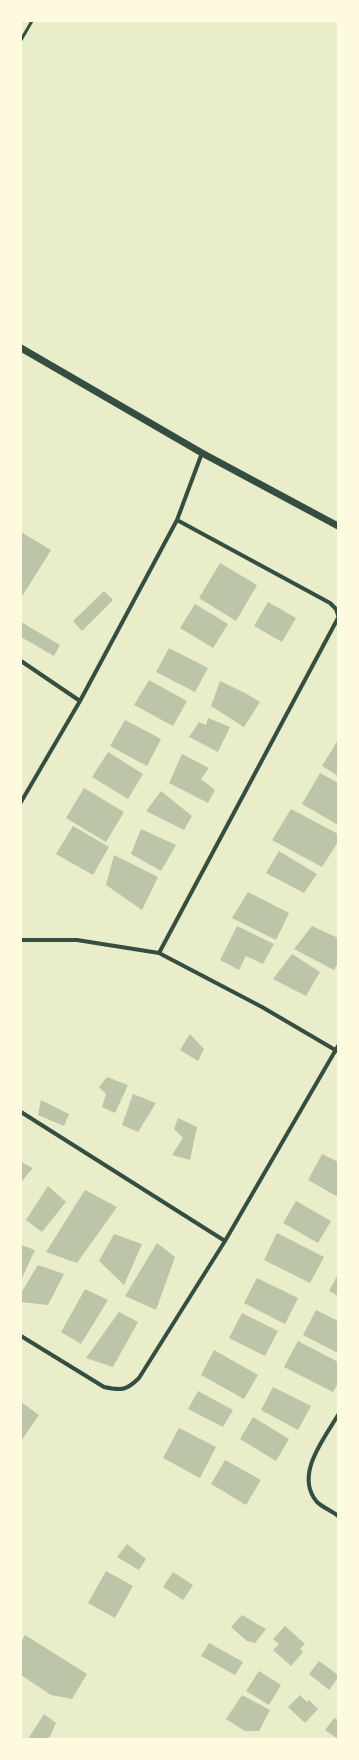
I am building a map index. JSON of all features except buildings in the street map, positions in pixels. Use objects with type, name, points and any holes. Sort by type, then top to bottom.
[{"type":"street","points":[[21,348],[202,453],[338,526]]},
{"type":"street","points":[[21,802],[80,701],[177,520],[202,453]]},
{"type":"street","points":[[159,953],[338,616],[336,609],[330,603],[177,520]]},
{"type":"street","points":[[21,661],[80,701]]},
{"type":"street","points":[[21,940],[77,940],[159,953],[262,1007],[337,1049],[225,1241],[139,1378],[129,1388],[117,1390],[104,1387],[21,1336]]},
{"type":"street","points":[[21,1112],[225,1241]]},
{"type":"street","points":[[338,1415],[315,1453],[309,1469],[308,1485],[318,1502],[338,1516]]},
{"type":"lane","points":[[21,40],[32,21]]}]
